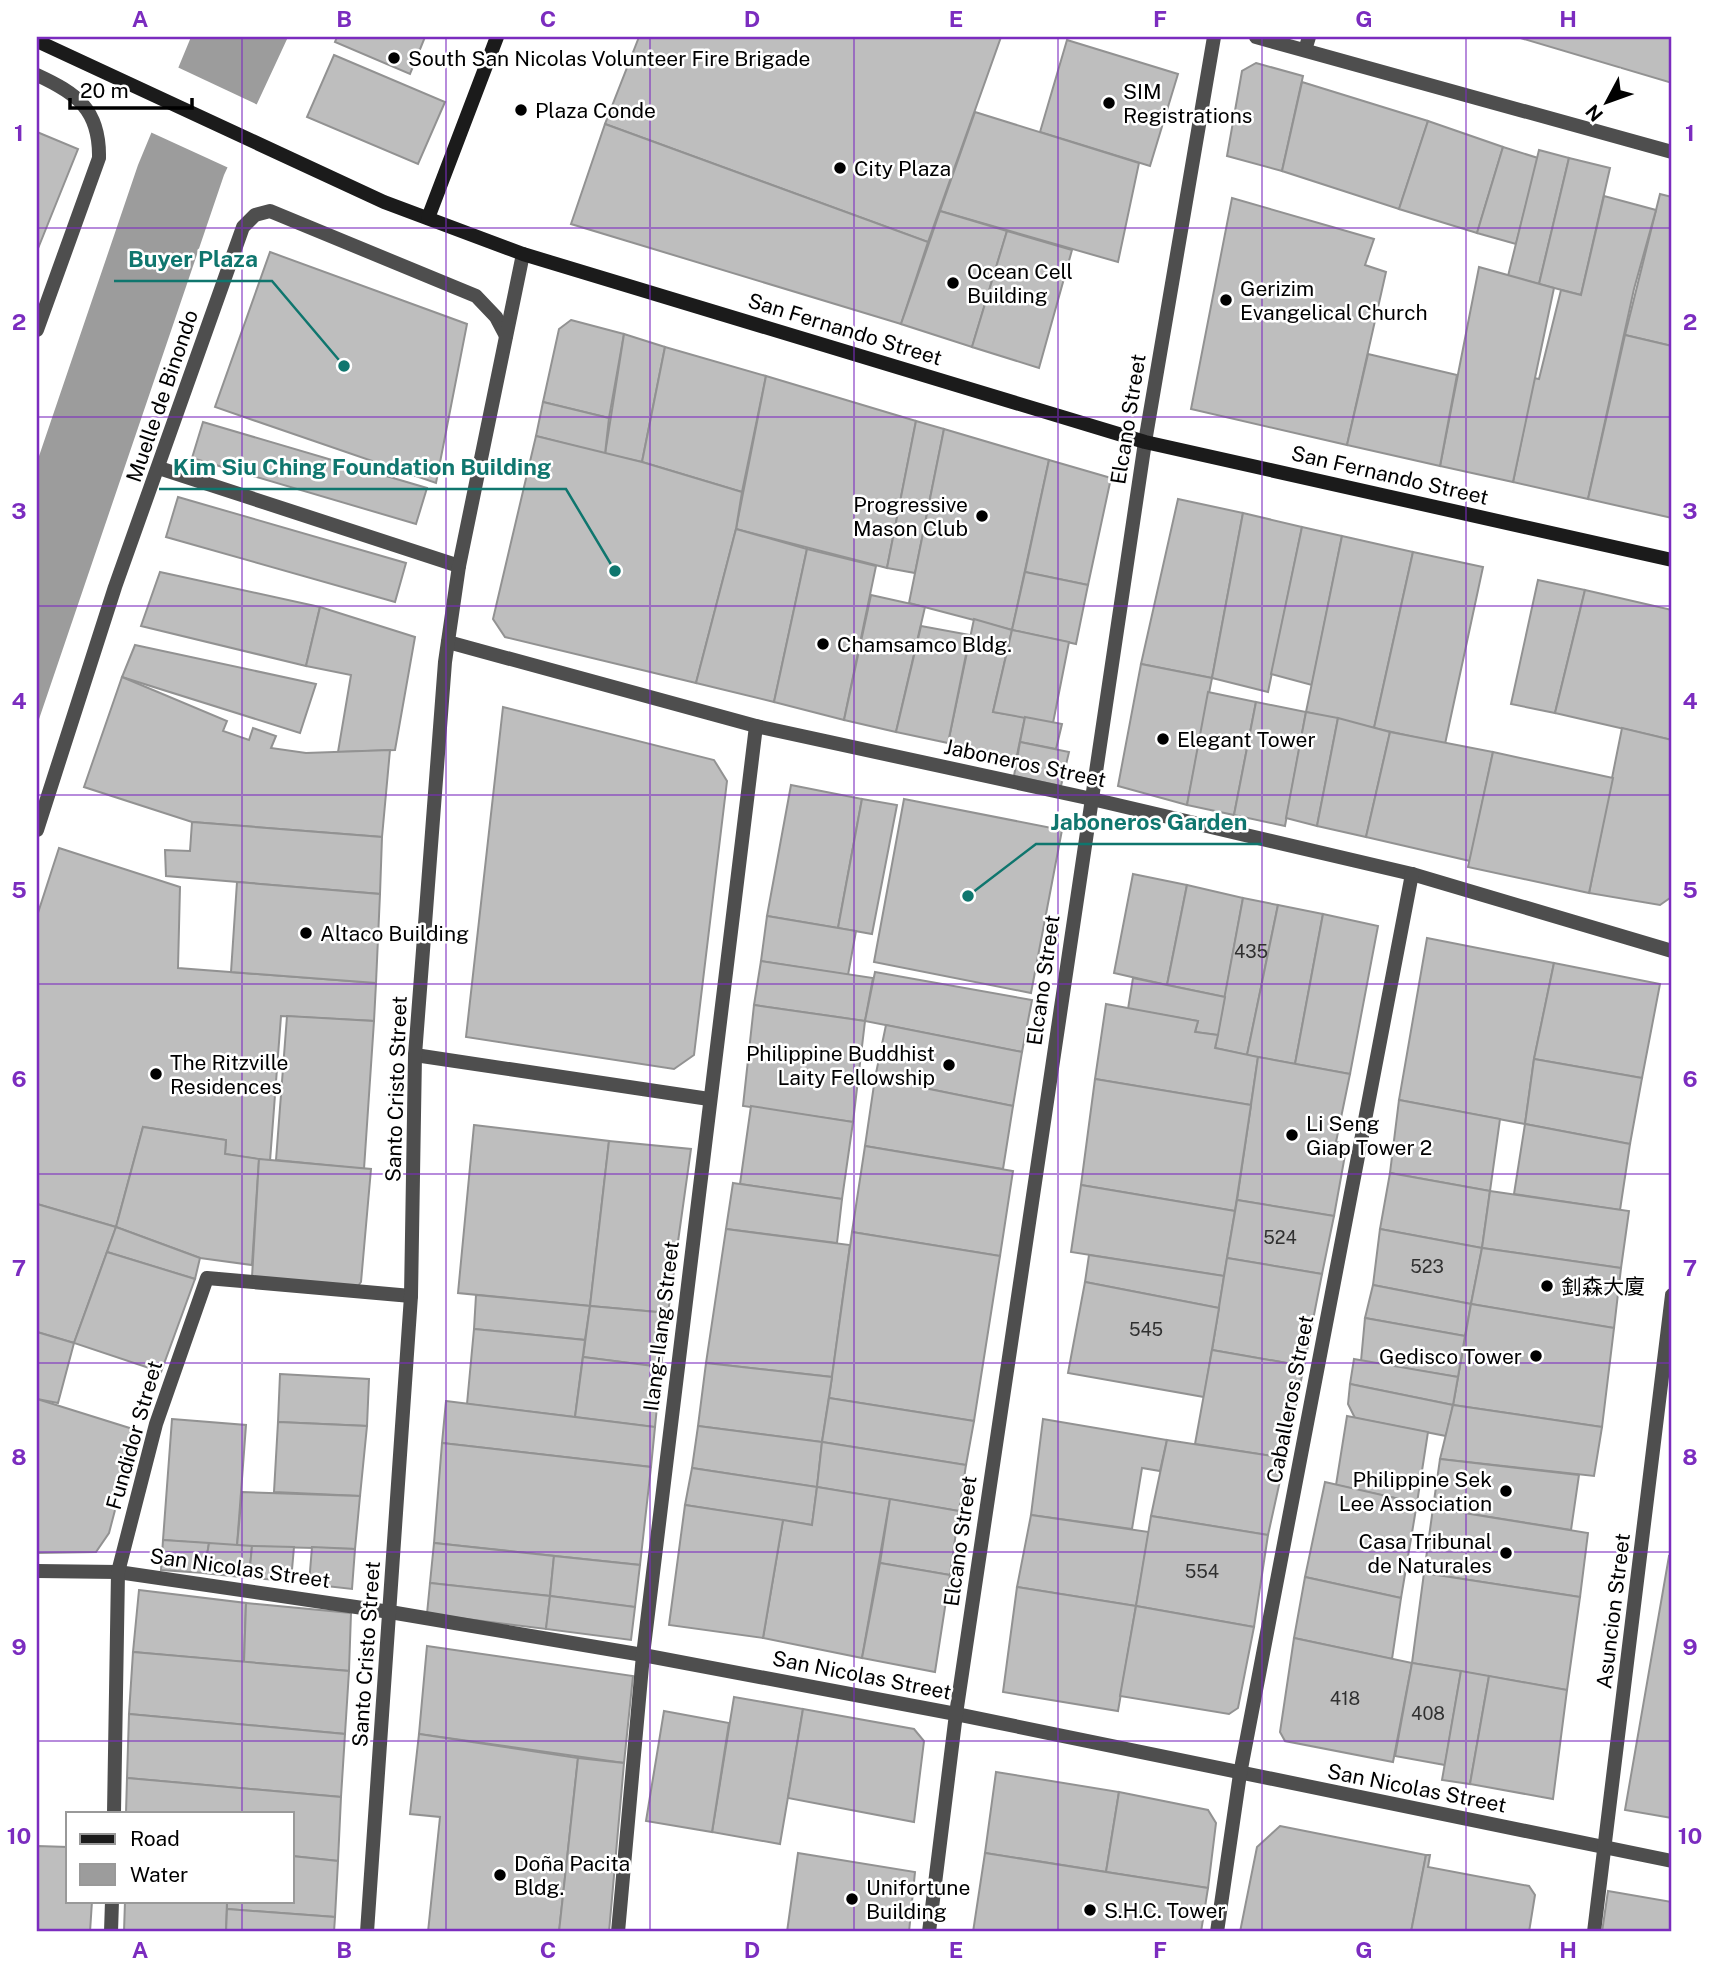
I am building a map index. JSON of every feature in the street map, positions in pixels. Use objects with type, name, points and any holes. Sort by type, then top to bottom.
[{"type":"street","points":[[428,218],[497,37]]},
{"type":"street","name":"Elcano Street","points":[[929,1932],[956,1714],[1145,442],[1214,37]]},
{"type":"street","points":[[1256,37],[1307,43],[1672,152]]},
{"type":"street","name":"San Fernando Street","points":[[37,41],[369,194],[523,254],[1145,442],[1672,560]]},
{"type":"street","points":[[37,75],[76,94],[92,121],[99,158],[37,330]]},
{"type":"street","name":"Muelle de Binondo","points":[[37,830],[116,587],[243,227],[255,215],[270,211],[476,296],[496,317],[506,336]]},
{"type":"street","name":"Santo Cristo Street","points":[[367,1932],[411,1296],[415,1055],[448,642],[459,566],[523,254]]},
{"type":"street","points":[[159,468],[459,566]]},
{"type":"street","name":"Jaboneros Street","points":[[448,642],[756,726],[1092,799],[1412,874],[1672,951]]},
{"type":"street","name":"Ilang-Ilang Street","points":[[618,1932],[643,1655],[756,726]]},
{"type":"street","name":"Caballeros Street","points":[[1217,1932],[1240,1774],[1412,874]]},
{"type":"street","points":[[415,1055],[709,1099]]},
{"type":"street","name":"Fundidor Street","points":[[114,1812],[118,1572],[156,1423],[207,1278],[411,1296]]},
{"type":"street","name":"Asuncion Street","points":[[1594,1932],[1672,1295]]},
{"type":"street","name":"San Nicolas Street","points":[[37,1571],[118,1572],[390,1612],[643,1655],[956,1714],[1672,1861]]},
{"type":"street","points":[[111,1932],[112,1902]]},
{"type":"water","points":[[191,37],[288,37],[224,175],[37,725],[37,462],[138,165]]},
{"type":"pier","points":[[175,66],[260,106],[231,169],[148,131]]},
{"type":"building","name":"South San Nicolas Volunteer Fire Brigade","points":[[337,37],[425,37],[410,74],[335,42]]},
{"type":"building","name":"City Plaza","points":[[639,37],[1001,37],[928,242],[605,124]]},
{"type":"building","points":[[1517,37],[1672,37],[1672,83]]},
{"type":"building","name":"SIM Registrations","points":[[1067,40],[1178,74],[1150,166],[1040,132]]},
{"type":"building","points":[[334,55],[445,102],[418,164],[307,117]]},
{"type":"building","points":[[1256,63],[1303,76],[1282,171],[1227,156],[1242,71]]},
{"type":"building","points":[[1302,82],[1428,121],[1399,209],[1282,171]]},
{"type":"building","points":[[975,112],[1139,163],[1118,262],[940,211]]},
{"type":"building","points":[[1428,121],[1503,147],[1477,233],[1399,209]]},
{"type":"building","name":"City Plaza","points":[[605,124],[928,242],[901,324],[571,224]]},
{"type":"building","points":[[37,132],[78,149],[37,251]]},
{"type":"building","points":[[1503,147],[1538,158],[1516,244],[1477,233]]},
{"type":"building","points":[[1539,150],[1569,158],[1539,284],[1508,276]]},
{"type":"building","points":[[1569,158],[1610,168],[1581,295],[1539,284]]},
{"type":"building","points":[[1660,194],[1672,197],[1672,346],[1625,335]]},
{"type":"building","points":[[1604,196],[1656,210],[1634,289],[1588,499],[1513,482],[1534,378],[1539,379],[1561,290],[1581,295]]},
{"type":"building","points":[[1232,198],[1374,239],[1365,265],[1386,272],[1347,445],[1191,409]]},
{"type":"building","name":"Ocean Cell Building","points":[[940,211],[1007,231],[972,347],[901,324]]},
{"type":"building","points":[[1007,231],[1072,250],[1039,368],[972,347]]},
{"type":"building","points":[[270,252],[467,324],[436,483],[215,407]]},
{"type":"building","points":[[1479,267],[1554,288],[1513,482],[1440,466]]},
{"type":"building","points":[[571,320],[624,334],[609,418],[543,402],[559,329]]},
{"type":"building","points":[[624,334],[665,347],[642,462],[605,454]]},
{"type":"building","points":[[1625,335],[1672,346],[1672,518],[1588,499]]},
{"type":"building","points":[[665,347],[766,376],[742,492],[642,462]]},
{"type":"building","points":[[1368,354],[1457,375],[1440,466],[1347,445]]},
{"type":"building","points":[[766,376],[916,421],[887,568],[736,529]]},
{"type":"building","points":[[543,402],[609,418],[605,454],[536,436]]},
{"type":"building","points":[[916,421],[944,429],[915,573],[887,568]]},
{"type":"building","points":[[203,422],[427,488],[416,524],[192,458]]},
{"type":"building","name":"Progressive Mason Club","points":[[944,429],[1049,460],[1012,630],[909,603]]},
{"type":"building","points":[[536,436],[642,462],[742,492],[736,529],[696,683],[505,637],[493,619]]},
{"type":"building","points":[[1049,460],[1111,478],[1088,585],[1025,572]]},
{"type":"building","points":[[178,497],[406,563],[395,602],[166,537]]},
{"type":"building","points":[[1178,499],[1243,513],[1212,678],[1141,664]]},
{"type":"building","points":[[1243,513],[1302,527],[1268,692],[1212,678]]},
{"type":"building","points":[[1302,527],[1342,536],[1312,685],[1271,674]]},
{"type":"building","points":[[736,529],[807,549],[774,702],[696,683]]},
{"type":"building","points":[[1342,536],[1413,552],[1374,728],[1306,712]]},
{"type":"building","name":"Chamsamco Bldg.","points":[[807,549],[876,566],[844,720],[774,702]]},
{"type":"building","points":[[1413,552],[1483,567],[1445,744],[1374,728]]},
{"type":"building","points":[[160,572],[320,607],[306,666],[141,626]]},
{"type":"building","points":[[1025,572],[1088,585],[1076,644],[1012,630]]},
{"type":"building","points":[[1538,580],[1585,590],[1555,713],[1511,704]]},
{"type":"building","points":[[1585,590],[1672,610],[1672,740],[1555,713]]},
{"type":"building","points":[[871,595],[925,607],[896,732],[844,720]]},
{"type":"building","points":[[320,607],[415,637],[395,750],[338,752],[351,675],[306,666]]},
{"type":"building","points":[[974,619],[1012,630],[993,712],[1025,717],[1016,760],[948,743]]},
{"type":"building","points":[[921,626],[970,635],[948,743],[896,732]]},
{"type":"building","points":[[1012,630],[1069,642],[1053,723],[993,712]]},
{"type":"building","points":[[135,645],[316,684],[300,733],[122,677]]},
{"type":"building","name":"Elegant Tower","points":[[1141,664],[1212,678],[1187,805],[1118,786]]},
{"type":"building","points":[[122,677],[227,721],[223,731],[249,740],[253,728],[276,736],[271,748],[306,753],[390,750],[382,837],[192,822],[84,787]]},
{"type":"building","points":[[1208,692],[1256,702],[1234,815],[1187,805]]},
{"type":"building","points":[[1256,702],[1306,712],[1285,826],[1234,815]]},
{"type":"building","points":[[503,707],[714,760],[727,781],[694,1055],[674,1069],[466,1037]]},
{"type":"building","points":[[1306,712],[1338,718],[1317,826],[1286,818]]},
{"type":"building","points":[[1025,717],[1062,724],[1056,749],[1020,742]]},
{"type":"building","points":[[1338,718],[1390,732],[1366,837],[1317,826]]},
{"type":"building","points":[[1622,728],[1672,740],[1672,880],[1670,898],[1660,905],[1589,893]]},
{"type":"building","points":[[1390,732],[1493,752],[1470,861],[1366,837]]},
{"type":"building","points":[[1020,742],[1069,752],[1061,786],[1014,776]]},
{"type":"building","points":[[1493,752],[1613,778],[1589,893],[1468,867]]},
{"type":"building","points":[[791,785],[862,799],[838,928],[767,916]]},
{"type":"building","points":[[862,799],[897,805],[872,934],[838,928]]},
{"type":"building","points":[[904,799],[1062,830],[1031,993],[874,962]]},
{"type":"building","points":[[192,822],[382,837],[380,894],[166,876],[165,850],[190,851]]},
{"type":"building","name":"The Ritzville Residences","points":[[59,848],[180,887],[178,968],[376,983],[374,1021],[281,1016],[270,1161],[225,1154],[226,1140],[143,1127],[116,1227],[37,1204],[37,916]]},
{"type":"building","points":[[1133,874],[1187,885],[1167,985],[1114,973]]},
{"type":"building","name":"Altaco Building","points":[[237,882],[380,894],[376,983],[231,972]]},
{"type":"building","points":[[1187,885],[1243,898],[1225,997],[1167,985]]},
{"type":"building","points":[[1243,898],[1278,905],[1247,1055],[1215,1048]]},
{"type":"building","points":[[1278,905],[1323,914],[1295,1064],[1247,1055]]},
{"type":"building","points":[[1323,914],[1378,926],[1350,1074],[1295,1064]]},
{"type":"building","points":[[767,916],[856,931],[848,975],[761,961]]},
{"type":"building","points":[[1427,938],[1554,963],[1534,1059],[1525,1124],[1399,1100]]},
{"type":"building","points":[[761,961],[873,978],[865,1021],[754,1005]]},
{"type":"building","points":[[1554,963],[1660,984],[1642,1078],[1534,1059]]},
{"type":"building","points":[[875,972],[1032,1000],[1022,1052],[865,1021]]},
{"type":"building","points":[[1133,978],[1225,997],[1218,1035],[1195,1032],[1198,1021],[1128,1009]]},
{"type":"building","points":[[1106,1004],[1198,1021],[1195,1032],[1218,1035],[1215,1048],[1258,1057],[1251,1105],[1095,1079]]},
{"type":"building","points":[[754,1005],[865,1021],[853,1122],[743,1106]]},
{"type":"building","points":[[287,1016],[374,1021],[364,1169],[276,1160]]},
{"type":"building","name":"Philippine Buddhist Laity Fellowship","points":[[886,1025],[1022,1052],[1013,1106],[875,1078]]},
{"type":"building","name":"Li Seng Giap Tower 2","points":[[1258,1057],[1350,1074],[1336,1142],[1347,1144],[1334,1216],[1237,1200]]},
{"type":"building","points":[[1534,1059],[1642,1078],[1630,1144],[1525,1124]]},
{"type":"building","points":[[875,1078],[1013,1106],[1003,1169],[865,1146]]},
{"type":"building","points":[[1095,1079],[1251,1105],[1235,1211],[1081,1185]]},
{"type":"building","points":[[1399,1100],[1500,1119],[1490,1191],[1390,1173]]},
{"type":"building","points":[[751,1106],[853,1122],[842,1199],[740,1184]]},
{"type":"building","points":[[1525,1124],[1630,1144],[1620,1210],[1514,1194]]},
{"type":"building","points":[[474,1125],[609,1141],[590,1306],[458,1293]]},
{"type":"building","points":[[143,1127],[226,1140],[225,1154],[259,1159],[252,1265],[200,1258],[116,1227]]},
{"type":"building","points":[[609,1141],[691,1149],[668,1313],[590,1306]]},
{"type":"building","points":[[865,1146],[1013,1171],[1000,1256],[852,1232]]},
{"type":"building","points":[[259,1159],[371,1169],[361,1282],[358,1286],[252,1277]]},
{"type":"building","points":[[1390,1173],[1490,1191],[1482,1248],[1380,1229]]},
{"type":"building","points":[[733,1183],[842,1199],[837,1243],[726,1229]]},
{"type":"building","points":[[1081,1185],[1235,1211],[1224,1276],[1071,1252]]},
{"type":"building","points":[[1490,1191],[1629,1211],[1621,1268],[1482,1248]]},
{"type":"building","points":[[1237,1200],[1334,1216],[1322,1274],[1227,1258]]},
{"type":"building","points":[[37,1204],[116,1227],[74,1343],[37,1332]]},
{"type":"building","points":[[116,1227],[200,1258],[195,1279],[107,1252]]},
{"type":"building","points":[[726,1229],[850,1245],[832,1377],[706,1363]]},
{"type":"building","points":[[1380,1229],[1482,1248],[1471,1304],[1373,1285]]},
{"type":"building","points":[[852,1232],[1000,1256],[974,1421],[829,1398]]},
{"type":"building","name":"釗森大廈","points":[[1482,1248],[1621,1268],[1614,1328],[1471,1304]]},
{"type":"building","points":[[107,1252],[195,1279],[161,1372],[74,1343]]},
{"type":"building","points":[[1089,1255],[1224,1276],[1219,1308],[1085,1282]]},
{"type":"building","points":[[1227,1258],[1322,1274],[1304,1366],[1212,1350]]},
{"type":"building","points":[[1085,1282],[1219,1308],[1204,1397],[1068,1373]]},
{"type":"building","points":[[1373,1285],[1471,1304],[1465,1336],[1365,1318]]},
{"type":"building","points":[[476,1295],[590,1306],[585,1340],[474,1329]]},
{"type":"building","name":"Gedisco Tower","points":[[1471,1304],[1614,1328],[1602,1427],[1453,1405]]},
{"type":"building","points":[[590,1306],[668,1313],[661,1367],[583,1357]]},
{"type":"building","points":[[1365,1318],[1465,1336],[1458,1377],[1361,1361]]},
{"type":"building","points":[[474,1329],[585,1340],[575,1417],[467,1404]]},
{"type":"building","points":[[37,1332],[74,1343],[58,1403],[37,1399]]},
{"type":"building","points":[[1212,1350],[1304,1366],[1285,1458],[1195,1444]]},
{"type":"building","points":[[583,1357],[661,1367],[655,1427],[575,1417]]},
{"type":"building","points":[[1354,1359],[1458,1377],[1453,1405],[1350,1384]]},
{"type":"building","points":[[706,1363],[832,1377],[822,1442],[698,1426]]},
{"type":"building","points":[[280,1374],[369,1379],[367,1426],[278,1422]]},
{"type":"building","points":[[1350,1384],[1453,1405],[1446,1436],[1355,1418],[1348,1404]]},
{"type":"building","points":[[829,1398],[974,1421],[966,1465],[822,1442]]},
{"type":"building","points":[[37,1399],[136,1430],[109,1533],[96,1552],[37,1553]]},
{"type":"building","points":[[446,1401],[655,1427],[651,1467],[442,1443]]},
{"type":"building","points":[[1453,1405],[1602,1427],[1594,1476],[1440,1459]]},
{"type":"building","points":[[1347,1416],[1428,1432],[1417,1503],[1336,1485]]},
{"type":"building","points":[[172,1419],[246,1425],[237,1546],[163,1540]]},
{"type":"building","points":[[1043,1419],[1167,1440],[1160,1471],[1142,1468],[1132,1529],[1031,1515]]},
{"type":"building","points":[[278,1422],[367,1426],[360,1496],[274,1492]]},
{"type":"building","points":[[698,1426],[822,1442],[817,1487],[692,1468]]},
{"type":"building","points":[[1167,1440],[1285,1458],[1268,1535],[1151,1516]]},
{"type":"building","points":[[822,1442],[966,1465],[959,1511],[817,1487]]},
{"type":"building","points":[[442,1443],[651,1467],[640,1565],[434,1543]]},
{"type":"building","name":"Philippine Sek Lee Association","points":[[1440,1459],[1579,1475],[1571,1530],[1433,1508]]},
{"type":"building","points":[[692,1468],[817,1487],[812,1525],[685,1505]]},
{"type":"building","points":[[1325,1482],[1417,1503],[1401,1598],[1305,1577]]},
{"type":"building","points":[[817,1487],[890,1499],[862,1658],[763,1638],[783,1520],[812,1525]]},
{"type":"building","points":[[242,1492],[360,1496],[355,1549],[237,1546]]},
{"type":"building","points":[[890,1499],[959,1511],[950,1575],[880,1563]]},
{"type":"building","points":[[685,1505],[783,1520],[763,1638],[669,1625]]},
{"type":"building","name":"Casa Tribunal de Naturales","points":[[1433,1508],[1588,1533],[1580,1597],[1424,1573]]},
{"type":"building","points":[[1031,1515],[1149,1532],[1136,1606],[1017,1587]]},
{"type":"building","points":[[1151,1516],[1268,1535],[1254,1627],[1136,1606]]},
{"type":"building","points":[[163,1540],[209,1543],[204,1573],[161,1570]]},
{"type":"building","points":[[209,1543],[252,1546],[249,1578],[204,1573]]},
{"type":"building","points":[[434,1543],[554,1556],[550,1596],[430,1583]]},
{"type":"building","points":[[252,1546],[294,1547],[291,1581],[249,1578]]},
{"type":"building","points":[[312,1547],[355,1549],[352,1589],[309,1584]]},
{"type":"building","points":[[554,1556],[640,1565],[635,1607],[550,1596]]},
{"type":"building","points":[[1669,1556],[1672,1557],[1672,1818],[1625,1810]]},
{"type":"building","points":[[880,1563],[950,1575],[935,1672],[862,1658]]},
{"type":"building","points":[[1424,1573],[1580,1597],[1567,1690],[1412,1663]]},
{"type":"building","points":[[1305,1577],[1401,1598],[1392,1659],[1294,1638]]},
{"type":"building","points":[[430,1583],[550,1596],[546,1629],[427,1614]]},
{"type":"building","points":[[1017,1587],[1136,1606],[1118,1711],[1003,1692]]},
{"type":"building","points":[[139,1590],[246,1603],[244,1662],[133,1652]]},
{"type":"building","points":[[550,1596],[635,1607],[631,1640],[546,1629]]},
{"type":"building","points":[[246,1603],[351,1613],[349,1671],[244,1662]]},
{"type":"building","points":[[1136,1606],[1254,1627],[1238,1708],[1229,1714],[1120,1696]]},
{"type":"building","points":[[1294,1638],[1412,1663],[1393,1762],[1285,1741],[1280,1732]]},
{"type":"building","points":[[427,1646],[633,1676],[624,1763],[419,1734]]},
{"type":"building","points":[[133,1652],[349,1671],[345,1734],[129,1714]]},
{"type":"building","points":[[1412,1663],[1461,1671],[1445,1765],[1395,1756]]},
{"type":"building","points":[[1461,1671],[1489,1676],[1470,1784],[1442,1780]]},
{"type":"building","points":[[1489,1676],[1567,1690],[1553,1799],[1470,1784]]},
{"type":"building","points":[[734,1697],[803,1709],[780,1844],[712,1832]]},
{"type":"building","points":[[803,1709],[914,1729],[924,1741],[914,1822],[788,1798]]},
{"type":"building","points":[[664,1711],[729,1723],[712,1832],[646,1821]]},
{"type":"building","points":[[129,1714],[345,1734],[341,1797],[127,1778]]},
{"type":"building","name":"Doña Pacita Bldg.","points":[[419,1734],[578,1758],[559,1932],[428,1932],[440,1817],[410,1814]]},
{"type":"building","points":[[578,1758],[624,1763],[609,1932],[559,1932]]},
{"type":"building","points":[[996,1772],[1119,1792],[1106,1872],[985,1853]]},
{"type":"building","points":[[127,1778],[341,1797],[338,1861],[294,1856],[294,1812],[126,1812]]},
{"type":"building","points":[[1119,1792],[1208,1810],[1216,1823],[1208,1888],[1106,1872]]},
{"type":"building","points":[[1280,1826],[1426,1855],[1411,1932],[1240,1932],[1257,1847]]},
{"type":"building","points":[[37,1846],[66,1847],[66,1902],[92,1902],[90,1932],[37,1932]]},
{"type":"building","name":"Unifortune Building","points":[[798,1853],[915,1872],[909,1932],[787,1932]]},
{"type":"building","name":"S.H.C. Tower","points":[[985,1853],[1208,1888],[1201,1932],[973,1932]]},
{"type":"building","points":[[1426,1855],[1430,1855],[1428,1867],[1529,1886],[1535,1895],[1529,1932],[1411,1932]]},
{"type":"building","points":[[294,1856],[338,1861],[335,1917],[227,1909],[227,1902],[294,1902]]},
{"type":"building","points":[[1608,1891],[1672,1902],[1672,1932],[1602,1932]]},
{"type":"building","points":[[125,1902],[227,1902],[226,1932],[124,1932]]},
{"type":"building","points":[[227,1909],[335,1917],[334,1932],[226,1932]]},
{"type":"place","name":"South San Nicolas Volunteer Fire Brigade","points":[[394,58]]},
{"type":"place","name":"SIM Registrations","points":[[1109,103]]},
{"type":"place","name":"Plaza Conde","points":[[521,110]]},
{"type":"place","name":"City Plaza","points":[[840,168]]},
{"type":"place","name":"Ocean Cell Building","points":[[953,283]]},
{"type":"place","name":"Gerizim Evangelical Church","points":[[1226,300]]},
{"type":"place","name":"Buyer Plaza","points":[[344,366]]},
{"type":"place","name":"Progressive Mason Club","points":[[982,516]]},
{"type":"place","name":"Kim Siu Ching Foundation Building","points":[[615,571]]},
{"type":"place","name":"Chamsamco Bldg.","points":[[823,644]]},
{"type":"place","name":"Elegant Tower","points":[[1163,739]]},
{"type":"place","name":"Jaboneros Garden","points":[[968,896]]},
{"type":"place","name":"Altaco Building","points":[[306,933]]},
{"type":"place","name":"Philippine Buddhist Laity Fellowship","points":[[949,1065]]},
{"type":"place","name":"The Ritzville Residences","points":[[156,1074]]},
{"type":"place","name":"Li Seng Giap Tower 2","points":[[1292,1135]]},
{"type":"place","name":"釗森大廈","points":[[1547,1286]]},
{"type":"place","name":"Gedisco Tower","points":[[1536,1356]]},
{"type":"place","name":"Philippine Sek Lee Association","points":[[1506,1491]]},
{"type":"place","name":"Casa Tribunal de Naturales","points":[[1506,1553]]},
{"type":"place","name":"Doña Pacita Bldg.","points":[[500,1875]]},
{"type":"place","name":"Unifortune Building","points":[[852,1899]]},
{"type":"place","name":"S.H.C. Tower","points":[[1090,1910]]}]
